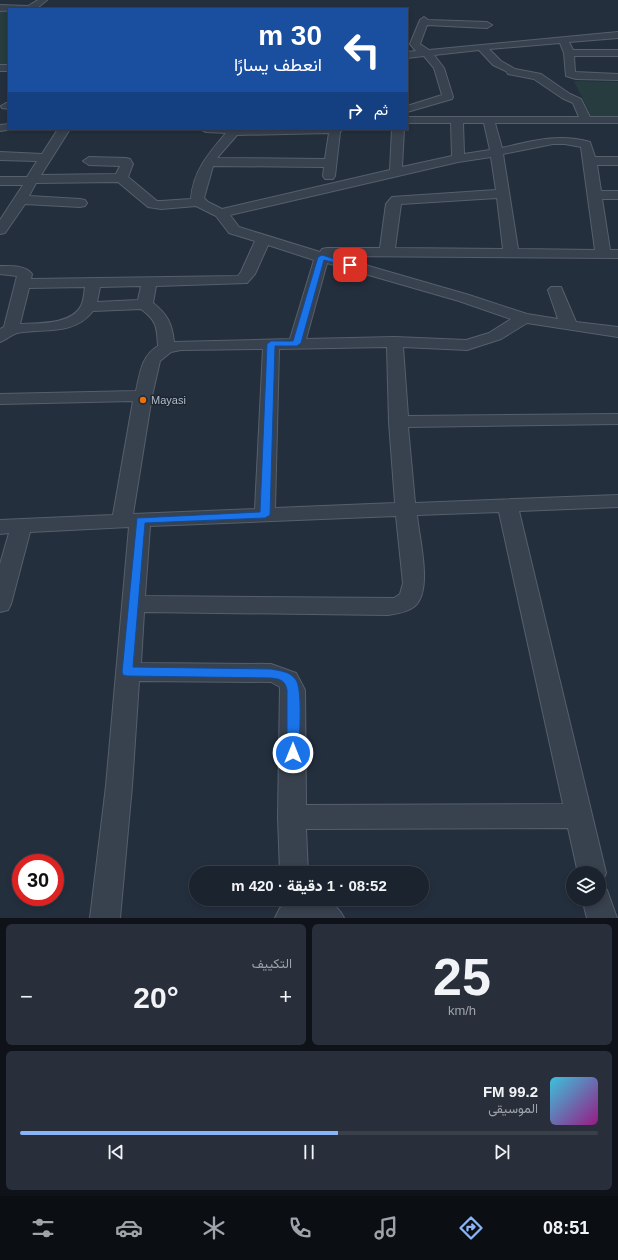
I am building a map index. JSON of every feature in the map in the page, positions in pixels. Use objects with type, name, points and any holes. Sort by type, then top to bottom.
[{"type":"street","points":[[0,8],[32,8],[39,5],[43,0]]},
{"type":"street","points":[[408,109],[448,97],[439,68],[426,52],[417,48],[415,44],[424,21],[487,25]]},
{"type":"street","points":[[408,55],[481,46],[618,36]]},
{"type":"street","points":[[563,39],[570,53],[570,74],[573,75]]},
{"type":"street","points":[[481,46],[497,63],[510,69],[512,72],[537,76],[566,96],[577,101],[586,120]]},
{"type":"street","points":[[570,53],[618,53]]},
{"type":"street","points":[[549,85],[573,75],[618,77]]},
{"type":"street","points":[[408,120],[618,120]]},
{"type":"street","points":[[457,121],[458,158]]},
{"type":"street","points":[[489,121],[497,153],[511,253]]},
{"type":"street","points":[[0,230],[21,200],[31,180],[63,130]]},
{"type":"street","points":[[199,202],[197,198],[202,176],[208,162],[235,130]]},
{"type":"street","points":[[328,189],[336,130]]},
{"type":"street","points":[[396,173],[398,130]]},
{"type":"street","points":[[221,213],[458,158],[497,153],[551,140],[579,142],[586,145],[590,162],[596,195],[603,254]]},
{"type":"street","points":[[0,156],[46,158]]},
{"type":"street","points":[[89,161],[126,162],[127,164],[121,178]]},
{"type":"street","points":[[590,162],[618,161]]},
{"type":"street","points":[[208,162],[331,163]]},
{"type":"street","points":[[0,181],[121,178],[153,204],[161,206],[199,202],[221,213],[234,230],[263,240],[464,298],[524,318],[618,332]]},
{"type":"street","points":[[387,252],[393,204],[397,200],[502,194]]},
{"type":"street","points":[[596,195],[618,195]]},
{"type":"street","points":[[21,200],[80,203]]},
{"type":"street","points":[[24,284],[242,280],[248,274],[263,240]]},
{"type":"street","points":[[303,252],[618,254]]},
{"type":"street","points":[[297,343],[322,257]]},
{"type":"street","points":[[0,270],[25,273],[24,284],[6,333],[60,325],[78,317],[88,308],[93,283]]},
{"type":"street","points":[[144,304],[149,282]]},
{"type":"street","points":[[556,290],[565,318],[571,326]]},
{"type":"street","points":[[88,308],[144,304],[158,314],[164,322],[166,348]]},
{"type":"street","points":[[105,918],[119,786],[127,672],[134,604],[131,520],[143,396],[152,360],[158,353],[166,348],[181,345],[395,342],[467,345],[495,336],[524,318]]},
{"type":"street","points":[[134,604],[388,607],[400,606],[408,601],[412,595],[414,583],[405,509],[398,422],[395,342]]},
{"type":"street","points":[[265,515],[271,344]]},
{"type":"street","points":[[0,399],[143,396]]},
{"type":"street","points":[[398,422],[618,419]]},
{"type":"street","points":[[0,527],[131,520],[618,501]]},
{"type":"street","points":[[507,506],[590,866]]},
{"type":"street","points":[[0,604],[21,526]]},
{"type":"street","points":[[127,672],[271,673],[284,676],[291,682],[293,690],[292,817],[294,866]]},
{"type":"street","points":[[292,817],[579,816]]},
{"type":"street","points":[[599,906],[602,918]]},
{"type":"street","points":[[293,911],[315,912],[329,918]]},
{"type":"green space","points":[[0,9],[8,9],[8,66],[0,66]]},
{"type":"green space","points":[[574,81],[618,82],[618,119],[592,118]]},
{"type":"place","name":"Mayasi","points":[[143,400]]},
{"type":"route","points":[[293,753],[293,690],[291,682],[284,676],[271,673],[127,672],[140,520],[265,515],[271,344],[297,343],[322,257],[350,265]]}]
